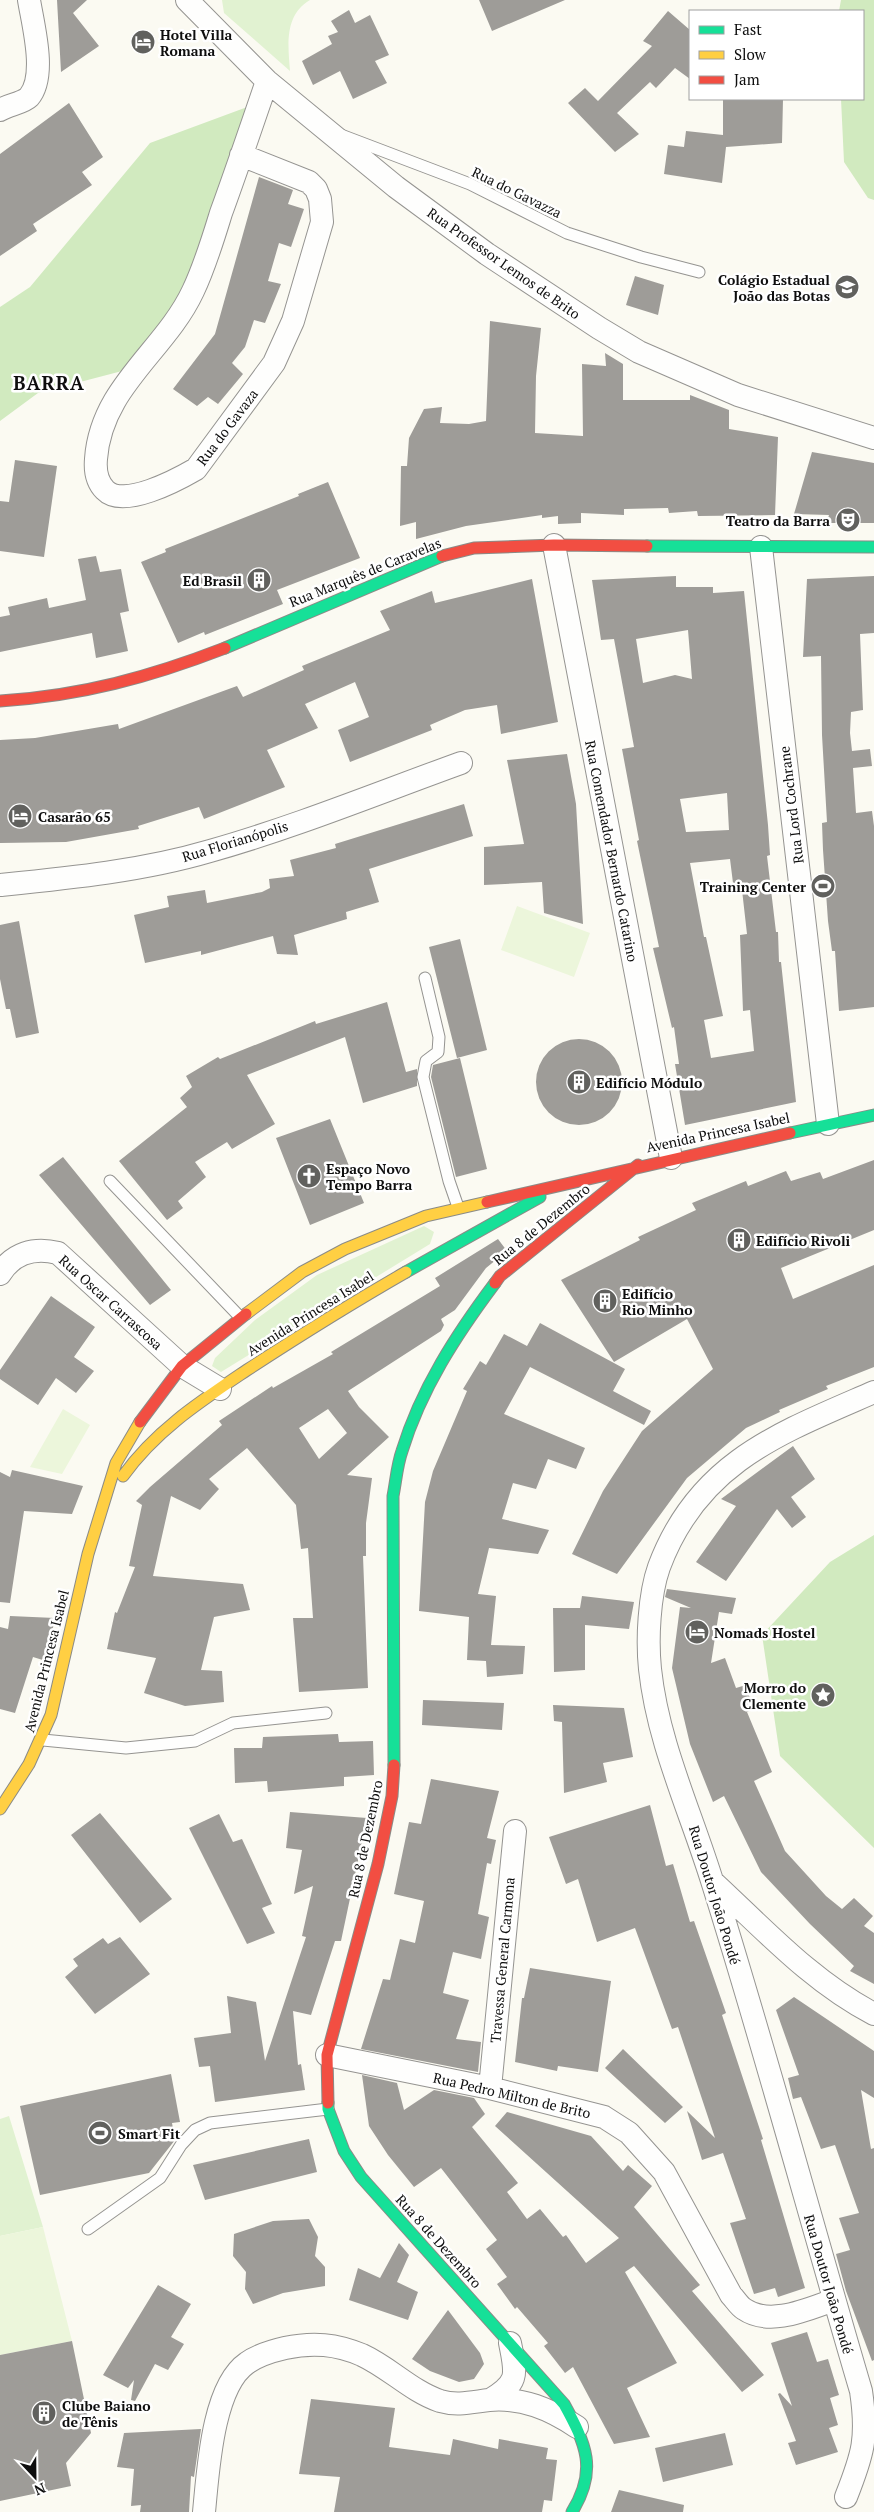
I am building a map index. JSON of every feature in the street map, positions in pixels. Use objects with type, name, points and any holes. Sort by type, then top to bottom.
[{"type":"street","points":[[0,110],[28,98],[36,82],[37,51],[29,0]]},
{"type":"street","name":"Rua Professor Lemos de Brito","points":[[188,0],[268,81],[396,187],[488,254],[599,328],[639,352],[738,395],[874,438]]},
{"type":"street","name":"Rua do Gavaza","points":[[241,155],[309,182],[316,189],[320,199],[322,222],[293,321],[274,363],[196,469],[178,479],[133,496],[117,497],[106,492],[98,481],[96,467],[97,439],[107,413],[121,391],[192,294],[241,155],[268,81]]},
{"type":"street","name":"Rua Marquês de Caravelas","points":[[0,701],[74,694],[123,683],[184,663],[446,554],[474,548],[554,545],[874,546]]},
{"type":"street","name":"Rua Comendador Bernardo Catarino","points":[[554,545],[671,1158]]},
{"type":"street","name":"Rua Lord Cochrane","points":[[761,547],[828,1124]]},
{"type":"street","name":"Rua Florianópolis","points":[[0,885],[142,866],[209,852],[461,763]]},
{"type":"street","name":"Avenida Princesa Isabel","points":[[0,1809],[24,1776],[43,1740],[51,1715],[99,1511],[116,1462],[135,1429],[182,1366],[240,1317],[302,1272],[345,1249],[426,1216],[458,1206],[874,1115]]},
{"type":"street","name":"Rua 8 de Dezembro","points":[[572,2512],[587,2482],[590,2465],[587,2447],[578,2428],[564,2404],[362,2177],[344,2151],[328,2109],[327,2055],[378,1864],[392,1796],[395,1741],[393,1496],[401,1452],[417,1408],[440,1364],[459,1332],[500,1276],[638,1166]]},
{"type":"street","name":"Avenida Princesa Isabel","points":[[99,1511],[127,1469],[154,1439],[181,1414],[300,1334],[441,1252],[570,1181]]},
{"type":"street","points":[[426,1216],[437,1221],[444,1233],[441,1252]]},
{"type":"street","name":"Rua Oscar Carrascosa","points":[[0,1274],[5,1266],[22,1253],[43,1249],[58,1252],[182,1366],[220,1389]]},
{"type":"street","name":"Rua Doutor João Pondé","points":[[846,2497],[860,2462],[863,2447],[867,2389],[834,2300],[713,1882],[659,1722],[650,1668],[650,1618],[658,1569],[677,1527],[704,1490],[734,1462],[769,1440],[874,1392]]},
{"type":"street","name":"Travessa General Carmona","points":[[490,2088],[514,1832]]},
{"type":"street","points":[[713,1882],[814,1975],[856,2005],[874,2014]]},
{"type":"street","name":"Rua Pedro Milton de Brito","points":[[327,2055],[490,2088],[604,2117],[629,2133],[664,2172],[731,2295],[744,2309],[760,2317],[781,2316],[804,2311],[834,2300]]},
{"type":"street","points":[[204,2512],[218,2413],[228,2387],[245,2364],[268,2352],[306,2343],[338,2346],[364,2356],[413,2388],[441,2401],[462,2404],[490,2400],[535,2404],[554,2412],[578,2428]]},
{"type":"street","points":[[490,2400],[507,2390],[513,2379],[514,2367],[510,2343]]},
{"type":"lane","name":"Rua do Gavazza","points":[[325,130],[379,147],[470,184],[567,233],[641,257],[698,272]]},
{"type":"lane","points":[[425,978],[439,1037],[438,1052],[426,1061],[423,1077],[449,1181],[458,1206]]},
{"type":"lane","points":[[110,1181],[240,1317]]},
{"type":"lane","points":[[43,1740],[126,1748],[195,1741],[233,1723],[326,1713]]},
{"type":"lane","points":[[88,2229],[160,2178],[181,2145],[195,2130],[210,2123],[328,2109]]},
{"type":"green space","points":[[222,0],[310,0],[302,6],[292,22],[289,42],[290,71],[224,13]]},
{"type":"green space","points":[[841,0],[874,0],[874,200],[868,198],[844,162],[841,100],[864,100],[864,10],[839,10]]},
{"type":"green space","points":[[266,100],[245,156],[145,365],[38,393],[0,421],[0,307],[30,287],[150,143]]},
{"type":"green space","points":[[517,906],[590,933],[574,977],[501,950]]},
{"type":"green space","points":[[424,1226],[434,1232],[430,1244],[221,1372],[212,1366],[215,1358],[255,1320],[317,1275]]},
{"type":"green space","points":[[63,1409],[90,1425],[62,1474],[30,1467]]},
{"type":"green space","name":"Morro do Clemente","points":[[874,1535],[874,1848],[780,1756],[762,1635],[830,1562]]},
{"type":"green space","points":[[9,2116],[43,2227],[0,2236],[0,2119]]},
{"type":"green space","points":[[43,2227],[72,2341],[0,2355],[0,2236]]},
{"type":"building","points":[[57,0],[87,0],[73,13],[99,46],[61,72]]},
{"type":"building","points":[[479,0],[565,0],[492,31]]},
{"type":"building","points":[[349,10],[355,23],[370,15],[389,55],[375,61],[387,83],[353,99],[340,71],[313,85],[302,61],[332,44],[328,36],[338,32],[331,21]]},
{"type":"building","points":[[668,11],[689,29],[689,78],[675,68],[656,88],[650,82],[617,113],[639,134],[615,152],[568,103],[585,88],[598,101],[652,46],[643,41]]},
{"type":"building","points":[[723,100],[783,100],[782,143],[726,147],[722,183],[664,174],[668,145],[684,147],[686,131],[723,135]]},
{"type":"building","points":[[69,103],[103,157],[82,172],[92,185],[33,224],[37,231],[0,256],[0,154]]},
{"type":"building","points":[[259,177],[293,190],[288,204],[304,209],[291,247],[279,243],[268,281],[281,284],[265,323],[254,320],[245,347],[232,363],[243,374],[218,404],[208,397],[197,406],[173,389],[215,334]]},
{"type":"building","points":[[635,276],[664,285],[658,315],[626,305]]},
{"type":"building","points":[[490,321],[541,328],[536,376],[535,433],[583,436],[582,364],[606,366],[605,353],[623,364],[623,400],[690,400],[690,395],[729,410],[729,429],[778,437],[775,515],[698,516],[697,511],[669,513],[668,508],[624,509],[624,515],[581,513],[581,523],[558,524],[558,516],[542,518],[542,515],[466,526],[416,539],[416,522],[400,526],[401,466],[407,466],[409,438],[424,409],[442,407],[440,423],[469,424],[486,421]]},
{"type":"building","points":[[812,452],[874,463],[874,523],[826,523],[829,515],[794,514]]},
{"type":"building","points":[[15,460],[57,466],[44,557],[0,551],[0,501],[9,502]]},
{"type":"building","points":[[328,482],[360,558],[277,590],[283,604],[205,635],[204,632],[178,643],[141,562],[166,552],[165,549],[299,496],[298,494]]},
{"type":"building","points":[[96,556],[100,572],[121,569],[129,611],[120,613],[128,651],[96,658],[92,633],[0,652],[0,617],[10,615],[8,607],[47,598],[49,608],[86,600],[78,559]]},
{"type":"building","points":[[676,576],[676,587],[713,587],[713,593],[744,591],[768,825],[770,855],[767,856],[776,932],[778,932],[779,962],[781,962],[796,1102],[685,1125],[675,1064],[679,1064],[674,1027],[672,1028],[653,948],[659,947],[637,841],[639,840],[622,749],[634,747],[614,639],[601,640],[592,580]],"holes":[[[688,630],[692,679],[675,675],[643,683],[636,639]],[[727,793],[729,830],[686,832],[680,799]],[[730,859],[734,891],[742,890],[747,934],[740,935],[743,1011],[750,1010],[754,1051],[711,1058],[704,1020],[723,1016],[706,937],[704,937],[690,863]]]},
{"type":"building","points":[[874,576],[874,633],[860,634],[863,710],[851,712],[850,733],[852,751],[870,749],[872,766],[853,768],[856,813],[872,811],[874,826],[874,1007],[839,1011],[835,951],[832,951],[828,921],[823,850],[822,823],[827,822],[822,735],[821,656],[803,657],[807,579]]},
{"type":"building","points":[[532,579],[558,722],[501,734],[497,705],[465,710],[430,725],[432,730],[350,762],[338,730],[369,717],[355,682],[305,704],[318,728],[267,750],[285,787],[204,819],[199,807],[138,826],[139,829],[66,842],[0,843],[0,740],[35,738],[118,724],[119,729],[237,686],[243,697],[304,670],[302,666],[390,630],[380,611],[432,591],[435,603]]},
{"type":"building","points":[[567,754],[576,804],[583,924],[544,913],[542,882],[484,885],[484,847],[524,844],[507,760]]},
{"type":"building","points":[[464,804],[473,836],[369,869],[379,902],[346,912],[347,919],[294,935],[298,955],[277,954],[273,936],[201,955],[201,951],[145,963],[134,915],[169,907],[167,896],[205,890],[207,903],[262,892],[270,888],[269,879],[294,876],[290,860],[336,848],[335,844]]},
{"type":"building","points":[[19,921],[39,1033],[16,1038],[10,1009],[6,1009],[0,979],[0,925]]},
{"type":"building","points":[[460,939],[487,1050],[457,1058],[429,947]]},
{"type":"building","points":[[387,1002],[406,1072],[417,1069],[417,1086],[363,1103],[345,1037],[247,1075],[275,1124],[232,1149],[227,1142],[195,1162],[206,1177],[178,1201],[183,1208],[167,1220],[119,1161],[187,1107],[180,1098],[192,1087],[186,1076],[218,1057],[220,1059],[315,1021],[316,1024]]},
{"type":"building","name":"Edifício Módulo","points":[[579,1039],[595,1042],[603,1046],[615,1058],[619,1066],[622,1082],[619,1098],[615,1106],[603,1118],[595,1122],[579,1125],[563,1122],[555,1118],[543,1106],[539,1098],[536,1082],[539,1066],[543,1058],[555,1046],[563,1042]]},
{"type":"building","points":[[460,1058],[487,1169],[456,1177],[431,1077],[433,1065]]},
{"type":"building","points":[[330,1119],[364,1203],[310,1225],[276,1138]]},
{"type":"building","points":[[63,1157],[171,1290],[150,1305],[39,1175]]},
{"type":"building","points":[[874,1160],[874,1230],[781,1268],[793,1299],[874,1265],[874,1367],[826,1386],[828,1389],[779,1410],[780,1412],[746,1428],[687,1478],[617,1574],[572,1554],[603,1491],[642,1431],[713,1369],[687,1319],[614,1362],[561,1280],[640,1240],[638,1237],[696,1210],[692,1203],[746,1181],[748,1186],[786,1171],[791,1181],[820,1172],[823,1179]]},
{"type":"building","points":[[498,1239],[507,1251],[486,1268],[455,1310],[441,1319],[444,1325],[441,1331],[348,1391],[359,1407],[389,1437],[347,1475],[372,1478],[366,1523],[366,1556],[363,1556],[368,1688],[299,1692],[293,1618],[313,1618],[308,1548],[301,1549],[296,1505],[247,1448],[209,1479],[219,1489],[200,1510],[171,1496],[153,1576],[243,1584],[250,1610],[214,1617],[201,1670],[222,1671],[224,1702],[185,1706],[144,1693],[156,1658],[107,1649],[115,1612],[117,1613],[135,1567],[129,1566],[142,1505],[136,1501],[222,1425],[219,1421],[272,1386],[273,1388],[333,1354],[331,1352],[440,1286],[435,1278]],"holes":[[[328,1409],[347,1433],[319,1459],[299,1428]]]},
{"type":"building","points":[[51,1296],[95,1327],[74,1357],[94,1371],[76,1393],[56,1378],[38,1405],[0,1379],[0,1370]]},
{"type":"building","points":[[540,1323],[625,1369],[613,1391],[651,1411],[644,1425],[530,1367],[504,1414],[585,1448],[576,1469],[548,1459],[536,1489],[513,1483],[502,1519],[549,1530],[538,1554],[489,1548],[478,1594],[496,1596],[491,1645],[525,1646],[523,1674],[487,1677],[486,1661],[467,1660],[469,1617],[419,1611],[425,1502],[433,1471],[467,1391],[463,1389],[480,1361],[486,1365],[504,1334],[527,1346]]},
{"type":"building","points":[[793,1446],[815,1479],[791,1497],[806,1517],[792,1528],[777,1509],[726,1581],[696,1562],[736,1506],[721,1499]]},
{"type":"building","points":[[12,1470],[83,1486],[72,1514],[24,1511],[10,1603],[0,1602],[0,1472],[10,1477]]},
{"type":"building","points":[[667,1589],[736,1598],[732,1614],[719,1612],[711,1663],[725,1658],[736,1688],[746,1685],[753,1709],[747,1712],[772,1772],[754,1781],[785,1851],[826,1896],[842,1909],[854,1898],[873,1916],[864,1926],[874,1933],[874,1984],[850,1971],[854,1966],[810,1924],[761,1872],[724,1796],[713,1802],[690,1744],[672,1668],[680,1607],[691,1608],[665,1597]]},
{"type":"building","points":[[582,1596],[634,1602],[629,1629],[585,1625],[585,1670],[554,1672],[553,1608],[580,1608]]},
{"type":"building","points":[[10,1616],[55,1618],[46,1661],[33,1657],[15,1713],[0,1709],[0,1627],[8,1629]]},
{"type":"building","points":[[423,1700],[504,1703],[502,1730],[422,1725]]},
{"type":"building","points":[[553,1705],[624,1708],[633,1757],[603,1763],[607,1782],[564,1793],[562,1722],[554,1721]]},
{"type":"building","points":[[338,1734],[339,1742],[373,1741],[374,1775],[344,1777],[344,1786],[268,1792],[267,1781],[235,1783],[234,1748],[262,1748],[263,1737]]},
{"type":"building","points":[[431,1779],[499,1791],[487,1838],[496,1840],[491,1864],[487,1863],[478,1914],[489,1917],[481,1959],[453,1952],[443,1993],[469,2000],[456,2039],[481,2042],[478,2072],[361,2049],[383,1979],[390,1980],[400,1939],[415,1943],[424,1901],[394,1894],[409,1822],[421,1824]]},
{"type":"building","points":[[650,1805],[666,1866],[673,1864],[690,1922],[694,1921],[726,2013],[722,2015],[763,2139],[761,2140],[805,2288],[778,2297],[775,2288],[754,2294],[730,2223],[746,2219],[723,2153],[702,2160],[687,2111],[715,2138],[678,2027],[672,2029],[635,1928],[597,1942],[578,1879],[566,1884],[549,1837]]},
{"type":"building","points":[[290,1812],[367,1818],[341,1941],[335,1941],[311,2015],[293,2011],[298,2065],[301,2064],[305,2090],[215,2102],[210,2066],[199,2067],[194,2038],[231,2033],[227,1996],[256,2002],[265,2061],[306,1937],[302,1936],[313,1886],[294,1894],[302,1850],[286,1848]]},
{"type":"building","points":[[100,1813],[172,1899],[140,1923],[71,1835]]},
{"type":"building","points":[[219,1814],[233,1842],[242,1839],[272,1904],[262,1908],[275,1933],[247,1944],[189,1828]]},
{"type":"building","points":[[120,1937],[150,1974],[95,2014],[65,1977],[78,1966],[73,1959],[103,1938],[108,1944]]},
{"type":"building","points":[[530,1968],[611,1981],[598,2072],[558,2066],[557,2071],[515,2062],[522,1998],[524,1998]]},
{"type":"building","points":[[794,1997],[874,2051],[874,2098],[861,2090],[871,2149],[874,2148],[874,2360],[872,2361],[846,2291],[836,2254],[850,2250],[839,2218],[859,2213],[835,2145],[821,2149],[801,2097],[793,2099],[788,2078],[799,2075],[776,2010]]},
{"type":"building","points":[[623,2049],[683,2107],[665,2123],[605,2068]]},
{"type":"building","name":"Smart Fit","points":[[171,2074],[180,2122],[172,2123],[175,2140],[149,2173],[40,2195],[20,2106]]},
{"type":"building","points":[[362,2075],[397,2083],[404,2110],[434,2090],[474,2098],[485,2114],[472,2127],[518,2183],[507,2192],[527,2219],[540,2209],[563,2237],[566,2235],[586,2263],[619,2238],[495,2126],[507,2112],[591,2136],[623,2171],[628,2165],[652,2186],[634,2207],[700,2285],[692,2291],[764,2375],[742,2392],[634,2266],[625,2272],[677,2363],[627,2388],[650,2437],[614,2444],[573,2367],[565,2373],[544,2346],[548,2343],[517,2307],[515,2309],[497,2284],[507,2277],[486,2249],[497,2240],[441,2168],[414,2187],[388,2155],[369,2126]]},
{"type":"building","points":[[309,2139],[317,2172],[205,2200],[193,2165]]},
{"type":"building","points":[[309,2219],[318,2237],[315,2256],[325,2267],[325,2286],[283,2293],[253,2304],[245,2289],[246,2272],[233,2256],[234,2234],[273,2221]]},
{"type":"building","points":[[399,2243],[409,2255],[397,2282],[418,2292],[408,2320],[349,2300],[358,2268],[380,2278]]},
{"type":"building","points":[[158,2285],[191,2304],[171,2337],[184,2344],[168,2370],[155,2364],[135,2401],[131,2400],[134,2380],[128,2388],[103,2375]]},
{"type":"building","points":[[448,2310],[480,2353],[484,2364],[474,2379],[459,2382],[430,2371],[412,2359]]},
{"type":"building","points":[[807,2332],[817,2362],[828,2359],[839,2395],[830,2398],[838,2425],[829,2428],[838,2452],[796,2465],[788,2443],[796,2441],[778,2394],[780,2393],[792,2406],[771,2343]]},
{"type":"building","name":"Clube Baiano de Tênis","points":[[72,2341],[91,2433],[66,2463],[71,2486],[0,2501],[0,2355]]},
{"type":"building","points":[[311,2399],[395,2408],[389,2447],[450,2455],[453,2439],[498,2449],[499,2439],[548,2448],[546,2459],[557,2460],[552,2501],[544,2500],[542,2512],[334,2512],[340,2477],[299,2474]]},
{"type":"building","points":[[201,2429],[194,2477],[191,2476],[189,2512],[140,2512],[141,2505],[131,2506],[134,2469],[117,2467],[124,2433]]},
{"type":"building","points":[[725,2433],[733,2465],[663,2482],[655,2448]]},
{"type":"building","points":[[619,2490],[684,2505],[683,2512],[611,2512]]},
{"type":"traffic: fast","points":[[647,546],[874,547]]},
{"type":"traffic: fast","points":[[225,648],[442,556]]},
{"type":"traffic: fast","points":[[790,1133],[874,1115]]},
{"type":"traffic: fast","points":[[406,1272],[540,1197]]},
{"type":"traffic: fast","points":[[394,1765],[393,1496],[399,1462],[410,1428],[429,1384],[453,1343],[495,1283]]},
{"type":"traffic: fast","points":[[328,2103],[328,2109],[344,2151],[361,2177],[564,2404],[583,2445],[587,2470],[585,2483],[572,2512]]},
{"type":"traffic: slow","points":[[246,1314],[302,1272],[345,1249],[426,1216],[487,1202]]},
{"type":"traffic: slow","points":[[123,1476],[150,1444],[196,1405],[286,1345],[406,1272]]},
{"type":"traffic: slow","points":[[0,1809],[29,1764],[51,1715],[88,1554],[116,1463],[140,1422]]},
{"type":"traffic: jam","points":[[442,556],[474,548],[554,545],[647,546]]},
{"type":"traffic: jam","points":[[0,701],[59,695],[115,684],[170,668],[225,648]]},
{"type":"traffic: jam","points":[[487,1202],[790,1133]]},
{"type":"traffic: jam","points":[[495,1283],[500,1276],[638,1165]]},
{"type":"traffic: jam","points":[[140,1422],[182,1366],[246,1314]]},
{"type":"traffic: jam","points":[[328,2103],[327,2055],[378,1864],[392,1796],[394,1765]]},
{"type":"place","name":"Hotel Villa Romana","points":[[143,42]]},
{"type":"place","name":"Colágio Estadual João das Botas","points":[[847,287]]},
{"type":"place","name":"Teatro da Barra","points":[[848,520]]},
{"type":"place","name":"Ed Brasil","points":[[259,580]]},
{"type":"place","name":"Casarão 65","points":[[20,816]]},
{"type":"place","name":"Training Center","points":[[823,886]]},
{"type":"place","name":"Edifício Módulo","points":[[579,1082]]},
{"type":"place","name":"Espaço Novo Tempo Barra","points":[[309,1176]]},
{"type":"place","name":"Edifício Rivoli","points":[[739,1240]]},
{"type":"place","name":"Edifício Rio Minho","points":[[605,1301]]},
{"type":"place","name":"Nomads Hostel","points":[[697,1632]]},
{"type":"place","name":"Morro do Clemente","points":[[823,1695]]},
{"type":"place","name":"Smart Fit","points":[[100,2133]]},
{"type":"place","name":"Clube Baiano de Tênis","points":[[44,2413]]},
{"type":"district","name":"BARRA","points":[[49,382]]}]
